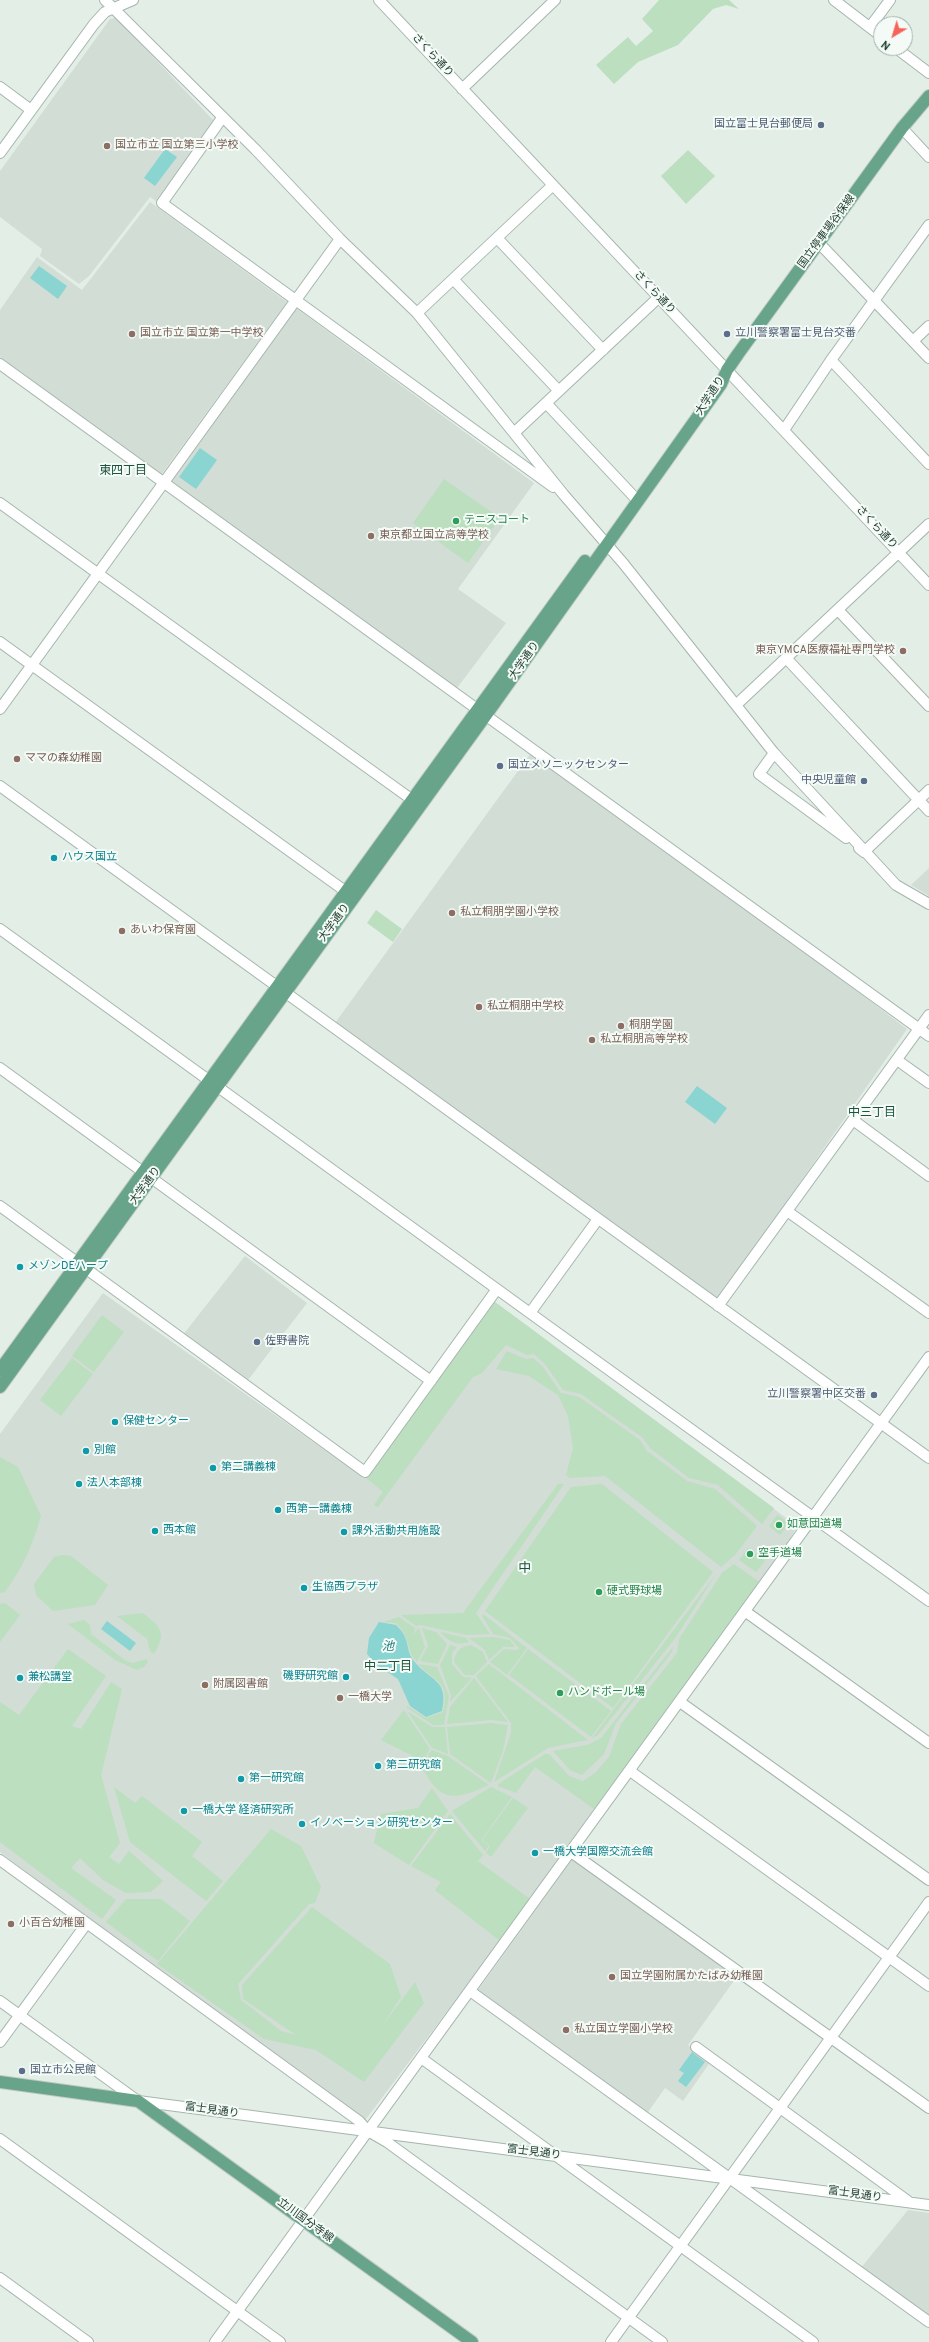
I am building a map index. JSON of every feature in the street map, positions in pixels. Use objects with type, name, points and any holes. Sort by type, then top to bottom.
[{"type":"main road","name":"国立停車場谷保線","points":[[727,370],[902,128],[929,96]]},
{"type":"main road","name":"大学通り","points":[[0,1387],[3,1370],[82,1266],[635,498],[721,384],[727,370]]},
{"type":"main road","points":[[0,2082],[138,2101]]},
{"type":"main road","name":"立川国分寺線","points":[[138,2101],[472,2342]]},
{"type":"street","points":[[105,0],[340,239],[417,313],[774,753],[896,885],[929,904]]},
{"type":"street","points":[[0,153],[94,24],[105,12],[133,0]]},
{"type":"street","name":"さくら通り","points":[[379,0],[929,585]]},
{"type":"street","points":[[462,89],[556,0]]},
{"type":"street","points":[[834,0],[873,29]]},
{"type":"street","points":[[870,27],[890,0]]},
{"type":"street","points":[[907,56],[929,73]]},
{"type":"street","points":[[0,87],[31,110]]},
{"type":"street","points":[[222,118],[162,203],[564,495]]},
{"type":"street","points":[[902,128],[929,157]]},
{"type":"street","points":[[417,313],[553,185]]},
{"type":"street","points":[[784,430],[831,360],[929,225]]},
{"type":"street","points":[[497,238],[602,350]]},
{"type":"street","points":[[0,709],[340,239]]},
{"type":"street","points":[[819,243],[929,358]]},
{"type":"street","points":[[453,279],[559,391]]},
{"type":"street","points":[[514,433],[658,298]]},
{"type":"street","points":[[913,341],[929,326]]},
{"type":"street","points":[[831,360],[929,464]]},
{"type":"street","points":[[0,364],[929,1036]]},
{"type":"street","points":[[546,403],[635,498]]},
{"type":"street","points":[[0,503],[416,802]]},
{"type":"street","points":[[736,705],[787,659],[929,524]]},
{"type":"street","points":[[838,610],[929,706]]},
{"type":"street","points":[[0,642],[350,894]]},
{"type":"street","points":[[787,659],[929,811]]},
{"type":"street","points":[[774,753],[759,774],[864,852]]},
{"type":"street","points":[[0,786],[929,1458]]},
{"type":"street","points":[[864,852],[929,790]]},
{"type":"street","points":[[0,929],[929,1601]]},
{"type":"street","points":[[718,1306],[929,1015]]},
{"type":"street","points":[[897,1060],[929,1083]]},
{"type":"street","points":[[0,1068],[431,1381]]},
{"type":"street","points":[[853,1120],[929,1176]]},
{"type":"street","points":[[0,1206],[365,1472],[497,1289]]},
{"type":"street","points":[[787,1211],[929,1313]]},
{"type":"street","points":[[530,1313],[598,1219]]},
{"type":"street","points":[[215,2342],[746,1612],[812,1517],[929,1357]]},
{"type":"street","points":[[746,1612],[929,1743]]},
{"type":"street","points":[[680,1702],[929,1880]]},
{"type":"street","points":[[630,1771],[929,1986]]},
{"type":"street","points":[[571,1852],[929,2108]]},
{"type":"street","points":[[0,1860],[359,2121],[368,2131],[387,2142],[662,2342]]},
{"type":"street","points":[[611,2342],[929,1902]]},
{"type":"street","points":[[0,2042],[87,1923]]},
{"type":"street","points":[[470,1991],[929,2322]]},
{"type":"street","points":[[0,2001],[138,2101]]},
{"type":"street","points":[[696,2047],[909,2202]]},
{"type":"street","points":[[422,2058],[680,2247],[813,2342]]},
{"type":"street","name":"富士見通り","points":[[138,2101],[929,2205]]},
{"type":"street","points":[[0,2139],[280,2342]]},
{"type":"street","points":[[0,2278],[88,2342]]},
{"type":"shaded area","name":"国立市立 国立第三小学校","points":[[116,18],[214,121],[157,202],[150,197],[89,276],[79,284],[40,256],[42,249],[0,217],[0,171],[110,19]]},
{"type":"shaded area","name":"国立市立 国立第一中学校","points":[[150,202],[287,302],[161,475],[0,357],[0,310],[37,257],[82,290]]},
{"type":"shaded area","name":"東京都立国立高等学校","points":[[296,308],[534,483],[458,589],[506,623],[457,688],[171,482]]},
{"type":"shaded area","name":"桐朋学園","points":[[531,753],[792,942],[907,1029],[718,1300],[335,1023]]},
{"type":"shaded area","points":[[929,868],[929,896],[911,885]]},
{"type":"shaded area","points":[[245,1256],[307,1303],[245,1384],[182,1336]]},
{"type":"shaded area","name":"一橋大学","points":[[103,1293],[364,1478],[495,1302],[797,1526],[765,1586],[594,1809],[500,1941],[363,2123],[0,1852],[0,1434]]},
{"type":"shaded area","points":[[574,1857],[738,1975],[688,2045],[711,2061],[683,2101],[665,2088],[646,2115],[476,1993]]},
{"type":"shaded area","points":[[908,2210],[929,2213],[929,2319],[860,2269]]},
{"type":"green space","points":[[659,0],[729,0],[739,9],[726,5],[713,9],[678,45],[638,62],[614,84],[596,65],[628,37],[636,46],[653,31],[642,19]]},
{"type":"green space","points":[[688,150],[715,176],[686,204],[661,176]]},
{"type":"green space","name":"テニスコート","points":[[444,479],[500,518],[468,563],[413,523]]},
{"type":"green space","points":[[376,910],[402,929],[393,942],[367,923]]},
{"type":"green space","points":[[495,1302],[774,1508],[762,1524],[718,1485],[689,1478],[650,1448],[643,1438],[581,1394],[563,1390],[545,1364],[534,1354],[527,1355],[506,1345],[482,1373],[473,1377],[378,1507],[374,1505],[383,1492],[365,1477]]},
{"type":"green space","points":[[102,1315],[124,1332],[94,1372],[72,1356]]},
{"type":"green space","points":[[507,1351],[526,1359],[533,1358],[543,1367],[561,1393],[579,1397],[640,1440],[647,1451],[687,1481],[715,1489],[757,1526],[735,1555],[721,1567],[605,1476],[570,1478],[566,1475],[573,1448],[568,1416],[558,1395],[529,1376],[496,1369]]},
{"type":"green space","points":[[72,1358],[93,1374],[61,1416],[40,1400]]},
{"type":"green space","points":[[0,1457],[18,1467],[41,1516],[22,1565],[5,1592],[0,1593]]},
{"type":"green space","points":[[558,1484],[564,1484],[476,1613],[490,1634],[467,1635],[420,1625],[416,1626],[401,1615],[463,1613]]},
{"type":"green space","name":"硬式野球場","points":[[602,1484],[713,1572],[613,1708],[485,1611],[571,1487]]},
{"type":"green space","name":"如意団道場","points":[[777,1515],[789,1523],[780,1535],[769,1526]]},
{"type":"green space","name":"空手道場","points":[[748,1548],[765,1561],[756,1572],[739,1560]]},
{"type":"green space","points":[[62,1555],[71,1556],[108,1585],[95,1605],[53,1611],[36,1595],[34,1584],[54,1557]]},
{"type":"green space","points":[[734,1564],[765,1586],[594,1809],[535,1767],[516,1793],[498,1786],[498,1784],[545,1754],[549,1754],[569,1776],[583,1781],[595,1773],[609,1757],[621,1724],[677,1653],[679,1639],[722,1573]]},
{"type":"green space","points":[[716,1574],[676,1637],[598,1735],[592,1738]]},
{"type":"green space","points":[[5,1603],[20,1615],[0,1642],[0,1604]]},
{"type":"green space","points":[[143,1613],[154,1622],[160,1631],[160,1641],[154,1654],[150,1651],[147,1639],[117,1616]]},
{"type":"green space","points":[[483,1614],[527,1648],[507,1675],[490,1662],[504,1649],[517,1650],[519,1648],[510,1638],[493,1634],[482,1616]]},
{"type":"green space","points":[[399,1617],[415,1628],[414,1634],[419,1628],[425,1647],[417,1662],[411,1654],[401,1628],[396,1623],[383,1622]]},
{"type":"green space","points":[[84,1620],[90,1625],[91,1634],[126,1661],[133,1663],[146,1659],[148,1662],[144,1667],[137,1670],[115,1660],[68,1624]]},
{"type":"green space","points":[[422,1628],[436,1632],[447,1644],[438,1664],[420,1661],[428,1646]]},
{"type":"green space","points":[[440,1632],[466,1638],[469,1642],[460,1644],[453,1642]]},
{"type":"green space","points":[[493,1637],[510,1640],[515,1647],[503,1647],[489,1660],[485,1650],[469,1638]]},
{"type":"green space","points":[[450,1645],[457,1647],[452,1653],[452,1664],[463,1677],[472,1678],[450,1702],[451,1695],[440,1665]]},
{"type":"green space","points":[[471,1645],[483,1652],[487,1662],[474,1675],[465,1675],[454,1662],[459,1650]]},
{"type":"green space","points":[[673,1647],[672,1652],[616,1723],[604,1754],[582,1775],[570,1770],[553,1751],[587,1745],[601,1738]]},
{"type":"green space","points":[[68,1649],[106,1676],[72,1726],[81,1729],[111,1682],[122,1689],[101,1775],[120,1843],[109,1857],[119,1864],[129,1851],[163,1881],[151,1892],[126,1893],[103,1880],[80,1858],[71,1868],[116,1900],[102,1919],[0,1842],[0,1702],[19,1715]]},
{"type":"green space","name":"ハンドボール場","points":[[528,1649],[611,1711],[591,1737],[509,1675]]},
{"type":"green space","points":[[418,1664],[437,1667],[449,1696],[444,1725],[433,1725],[406,1707],[407,1706],[426,1718],[443,1712],[445,1694],[443,1688]]},
{"type":"green space","points":[[489,1664],[588,1740],[548,1748],[494,1782],[511,1733],[511,1723],[476,1676]]},
{"type":"green space","points":[[474,1678],[508,1722],[491,1720],[447,1724],[450,1707]]},
{"type":"green space","points":[[404,1710],[430,1749],[426,1755],[430,1763],[423,1769],[419,1759],[381,1740]]},
{"type":"green space","points":[[407,1711],[432,1727],[445,1727],[448,1754],[432,1748]]},
{"type":"green space","points":[[491,1723],[508,1725],[503,1751],[491,1783],[450,1754],[447,1727]]},
{"type":"green space","points":[[432,1750],[448,1756],[489,1785],[463,1795],[456,1796],[443,1793],[433,1785],[424,1771],[432,1765],[428,1755]]},
{"type":"green space","points":[[114,1787],[135,1803],[142,1796],[202,1842],[192,1856],[223,1881],[206,1901],[130,1842]]},
{"type":"green space","points":[[491,1787],[512,1797],[481,1840],[489,1846],[485,1851],[452,1811]]},
{"type":"green space","points":[[432,1788],[448,1811],[409,1865],[374,1843],[381,1814],[418,1808]]},
{"type":"green space","points":[[513,1798],[528,1808],[491,1857],[486,1853],[490,1846],[482,1840]]},
{"type":"green space","points":[[450,1814],[483,1855],[478,1861],[530,1899],[500,1941],[435,1890],[441,1882],[411,1866]]},
{"type":"green space","points":[[271,1829],[301,1846],[321,1887],[315,1903],[309,1904],[238,1984],[241,2000],[281,2031],[296,2035],[243,1999],[242,1985],[312,1907],[390,1964],[401,1997],[380,2029],[415,1982],[424,2003],[364,2082],[316,2050],[264,2039],[157,1964]]},
{"type":"green space","points":[[126,1899],[161,1899],[190,1921],[158,1961],[106,1922]]},
{"type":"water","points":[[165,149],[177,157],[155,186],[144,178]]},
{"type":"water","points":[[39,266],[67,286],[58,299],[30,278]]},
{"type":"water","points":[[200,448],[217,460],[196,489],[179,477]]},
{"type":"water","points":[[697,1086],[727,1108],[715,1124],[685,1102]]},
{"type":"water","points":[[107,1621],[136,1643],[130,1651],[101,1629]]},
{"type":"water","name":"池","points":[[379,1622],[396,1625],[402,1632],[413,1660],[440,1686],[443,1692],[442,1711],[426,1717],[410,1706],[398,1679],[377,1665],[367,1654],[369,1638]]},
{"type":"water","points":[[692,2052],[705,2062],[686,2087],[678,2081],[684,2073],[679,2070]]},
{"type":"place","name":"国立富士見台郵便局","points":[[821,125]]},
{"type":"place","name":"国立市立 国立第三小学校","points":[[107,146]]},
{"type":"place","name":"国立市立 国立第一中学校","points":[[132,334]]},
{"type":"place","name":"立川警察署富士見台交番","points":[[727,334]]},
{"type":"place","name":"テニスコート","points":[[456,521]]},
{"type":"place","name":"東京都立国立高等学校","points":[[371,536]]},
{"type":"place","name":"東京YMCA医療福祉専門学校","points":[[903,651]]},
{"type":"place","name":"ママの森幼稚園","points":[[17,759]]},
{"type":"place","name":"国立メソニックセンター","points":[[500,766]]},
{"type":"place","name":"中央児童館","points":[[864,781]]},
{"type":"place","name":"ハウス国立","points":[[54,858]]},
{"type":"place","name":"私立桐朋学園小学校","points":[[452,913]]},
{"type":"place","name":"あいわ保育園","points":[[122,931]]},
{"type":"place","name":"私立桐朋中学校","points":[[479,1007]]},
{"type":"place","name":"桐朋学園","points":[[621,1026]]},
{"type":"place","name":"私立桐朋高等学校","points":[[592,1040]]},
{"type":"place","name":"メゾンDEハープ","points":[[20,1267]]},
{"type":"place","name":"佐野書院","points":[[257,1342]]},
{"type":"place","name":"立川警察署中区交番","points":[[874,1395]]},
{"type":"place","name":"保健センター","points":[[115,1422]]},
{"type":"place","name":"別館","points":[[86,1451]]},
{"type":"place","name":"第二講義棟","points":[[213,1468]]},
{"type":"place","name":"法人本部棟","points":[[79,1484]]},
{"type":"place","name":"西第一講義棟","points":[[278,1510]]},
{"type":"place","name":"如意団道場","points":[[779,1525]]},
{"type":"place","name":"西本館","points":[[155,1531]]},
{"type":"place","name":"課外活動共用施設","points":[[344,1532]]},
{"type":"place","name":"空手道場","points":[[750,1554]]},
{"type":"place","name":"生協西プラザ","points":[[304,1588]]},
{"type":"place","name":"硬式野球場","points":[[599,1592]]},
{"type":"place","name":"磯野研究館","points":[[346,1677]]},
{"type":"place","name":"兼松講堂","points":[[20,1678]]},
{"type":"place","name":"附属図書館","points":[[205,1685]]},
{"type":"place","name":"ハンドボール場","points":[[560,1693]]},
{"type":"place","name":"一橋大学","points":[[340,1698]]},
{"type":"place","name":"第二研究館","points":[[378,1766]]},
{"type":"place","name":"第一研究館","points":[[241,1779]]},
{"type":"place","name":"一橋大学 経済研究所","points":[[184,1811]]},
{"type":"place","name":"イノベーション研究センター","points":[[302,1824]]},
{"type":"place","name":"一橋大学国際交流会館","points":[[535,1853]]},
{"type":"place","name":"小百合幼稚園","points":[[11,1924]]},
{"type":"place","name":"国立学園附属かたばみ幼稚園","points":[[612,1977]]},
{"type":"place","name":"私立国立学園小学校","points":[[566,2030]]},
{"type":"place","name":"国立市公民館","points":[[22,2071]]},
{"type":"district","name":"東四丁目","points":[[123,472]]},
{"type":"district","name":"中三丁目","points":[[872,1114]]},
{"type":"district","name":"中","points":[[525,1569]]},
{"type":"district","name":"中二丁目","points":[[388,1668]]}]
